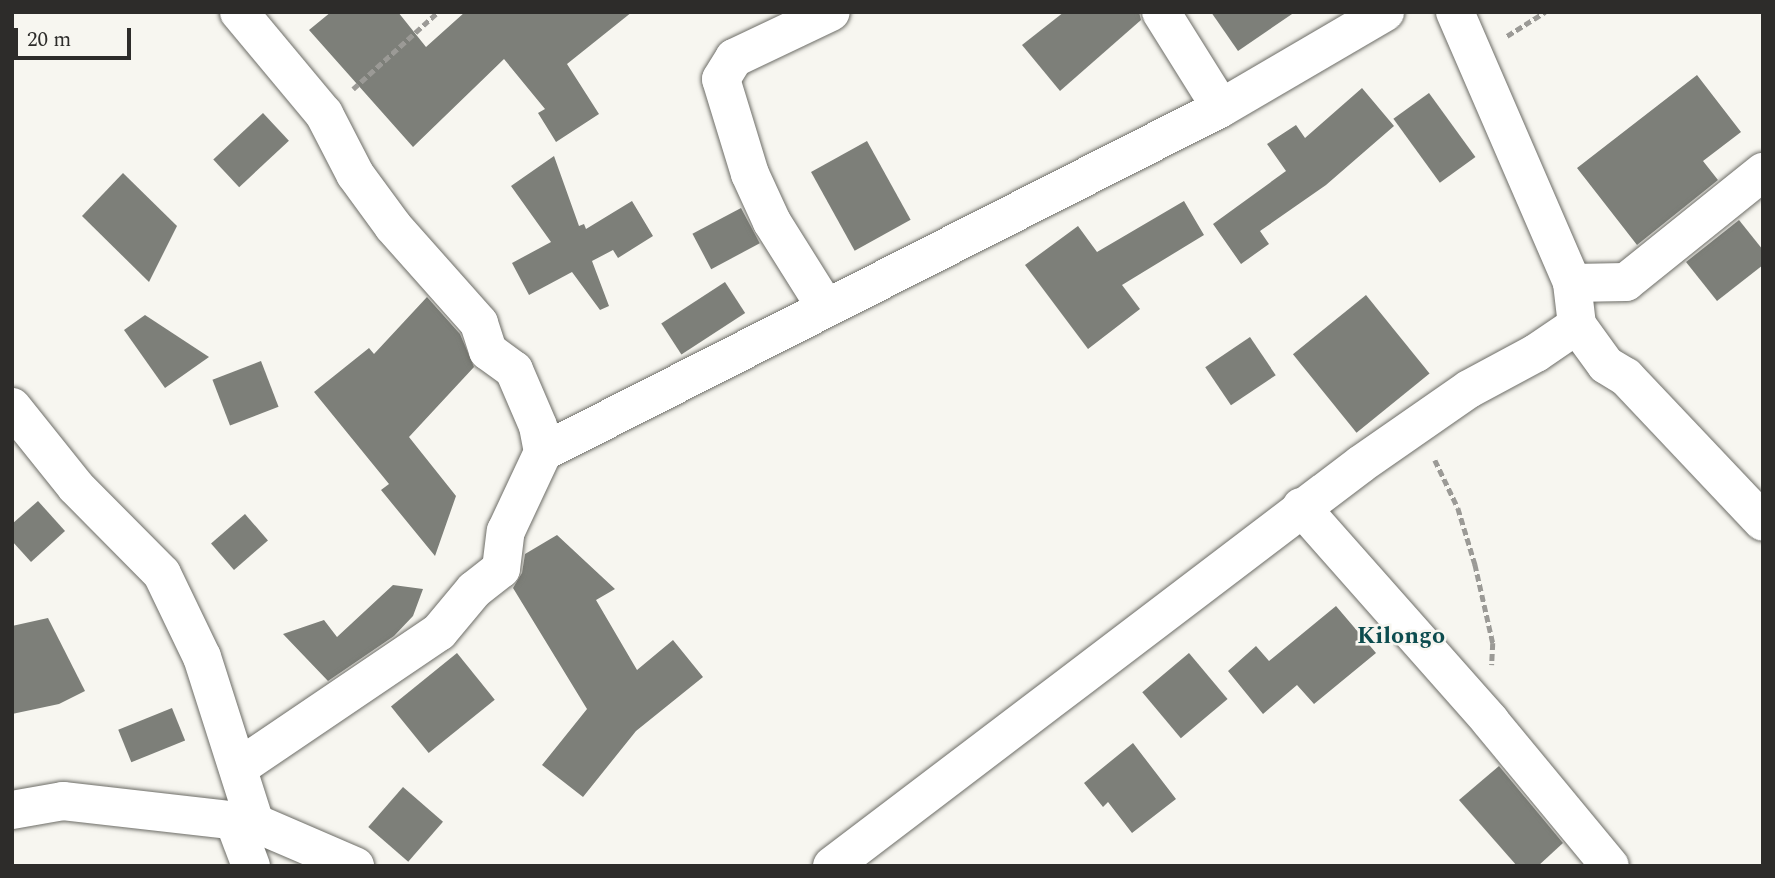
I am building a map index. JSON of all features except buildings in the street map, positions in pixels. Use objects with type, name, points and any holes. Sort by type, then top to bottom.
[{"type":"street","points":[[238,768],[439,632],[474,590],[501,569],[506,531],[543,452],[538,426],[514,370],[488,351],[479,323],[393,226],[355,174],[324,114],[239,12]]},
{"type":"street","points":[[826,308],[772,222],[750,174],[721,79],[734,58],[831,12]]},
{"type":"street","points":[[1161,12],[1221,108]]},
{"type":"street","points":[[543,452],[1221,108],[1385,12]]},
{"type":"street","points":[[1455,12],[1572,283],[1577,325],[1606,365],[1626,377],[1763,522]]},
{"type":"street","points":[[1572,283],[1626,282],[1763,172]]},
{"type":"street","points":[[832,866],[1301,508],[1418,424],[1577,325]]},
{"type":"street","points":[[12,407],[76,486],[162,574],[202,657],[238,768],[251,866]]},
{"type":"street","points":[[1301,508],[1490,721],[1610,866]]},
{"type":"street","points":[[12,810],[64,801],[244,822],[355,866]]},
{"type":"path","points":[[324,114],[438,12]]},
{"type":"path","points":[[1418,424],[1458,508],[1475,564],[1493,643],[1490,721]]},
{"type":"district","name":"Kilongo","points":[[1401,637]]}]
